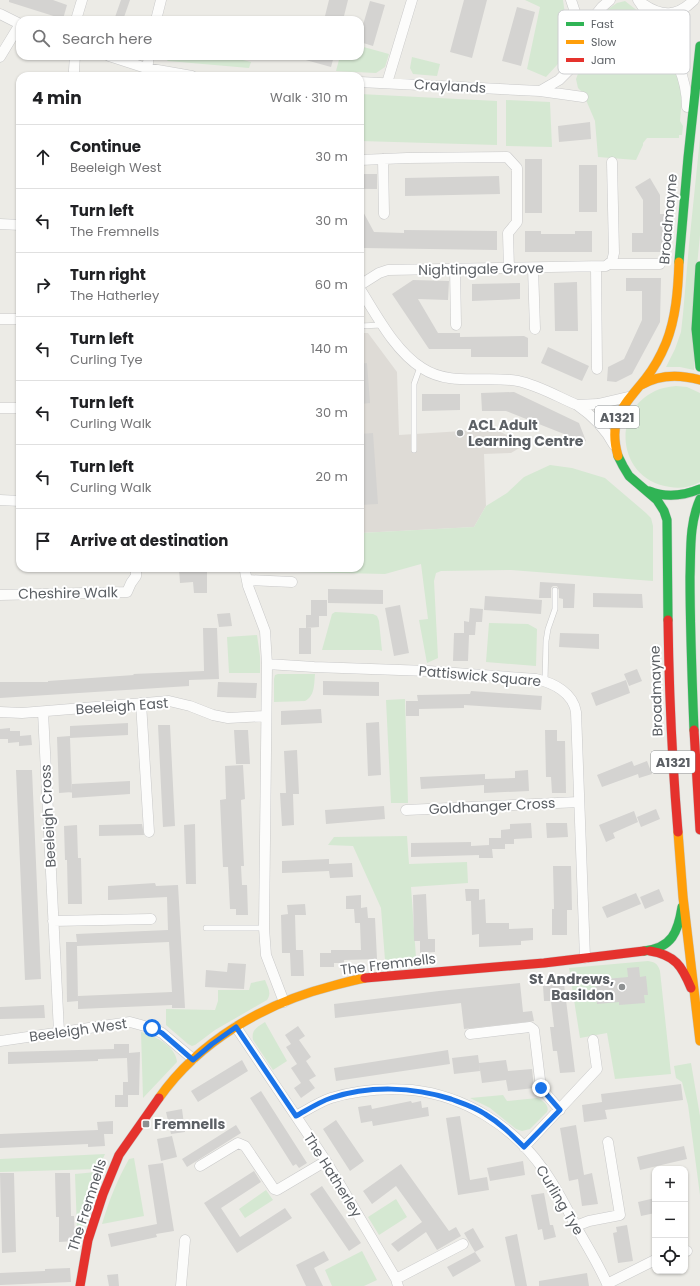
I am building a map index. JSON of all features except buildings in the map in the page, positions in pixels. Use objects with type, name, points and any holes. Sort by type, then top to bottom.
[{"type":"main road","name":"Broadmayne","points":[[700,46],[675,303],[671,325],[661,354],[653,368],[622,406],[615,426],[615,440],[622,466],[633,480],[661,505],[667,520],[671,724],[683,897],[700,1041]]},
{"type":"main road","points":[[700,266],[696,324],[700,367]]},
{"type":"main road","name":"Broadmayne","points":[[638,386],[655,378],[673,375],[700,380]]},
{"type":"main road","name":"Broadmayne","points":[[646,490],[654,494],[669,496],[688,494],[700,489]]},
{"type":"main road","name":"A1321","points":[[700,499],[695,510],[692,527],[690,569],[692,692],[700,830]]},
{"type":"main road","name":"The Fremnells","points":[[80,1286],[88,1240],[103,1194],[119,1155],[171,1081],[212,1044],[236,1027],[270,1008],[309,992],[359,979],[507,966],[648,951],[665,946],[671,941],[676,933],[680,921],[683,897]]},
{"type":"main road","name":"The Fremnells","points":[[648,951],[667,954],[679,964],[685,972],[696,1010]]},
{"type":"street","points":[[77,16],[80,0]]},
{"type":"street","points":[[157,16],[160,0]]},
{"type":"street","points":[[387,83],[412,0]]},
{"type":"street","points":[[571,0],[574,10]]},
{"type":"street","points":[[600,10],[610,0]]},
{"type":"street","points":[[680,10],[687,7],[694,0]]},
{"type":"street","points":[[639,1],[652,10]]},
{"type":"street","points":[[639,1],[645,10]]},
{"type":"street","points":[[0,14],[16,22]]},
{"type":"street","points":[[0,56],[16,30]]},
{"type":"street","points":[[74,72],[75,60]]},
{"type":"street","points":[[118,60],[146,72],[148,60]]},
{"type":"street","points":[[540,91],[559,80],[565,74]]},
{"type":"street","points":[[682,74],[687,94],[685,188]]},
{"type":"street","name":"Craylands","points":[[364,82],[540,91],[583,97]]},
{"type":"street","points":[[364,160],[507,157],[517,168],[517,222],[508,234],[509,269]]},
{"type":"street","points":[[383,159],[384,214]]},
{"type":"street","points":[[597,369],[604,266],[612,260],[614,253],[612,162]]},
{"type":"street","points":[[0,224],[16,225]]},
{"type":"street","name":"Nightingale Grove","points":[[364,282],[382,271],[660,264]]},
{"type":"street","points":[[533,268],[535,329]]},
{"type":"street","points":[[455,270],[456,325]]},
{"type":"street","points":[[364,296],[394,343],[420,367],[437,376],[456,380],[518,381],[577,405],[591,415],[606,431],[618,454]]},
{"type":"street","points":[[0,319],[16,319]]},
{"type":"street","points":[[577,405],[598,404],[628,397]]},
{"type":"street","points":[[0,408],[16,408]]},
{"type":"street","points":[[0,500],[16,501]]},
{"type":"street","name":"Cheshire Walk","points":[[0,594],[127,592],[136,576],[136,572]]},
{"type":"street","points":[[284,1002],[266,955],[264,928],[267,664],[265,631],[254,605],[246,576],[292,582]]},
{"type":"street","name":"Pattiswick Square","points":[[267,664],[436,671],[536,679],[545,681],[561,690],[572,700],[575,705],[585,958]]},
{"type":"street","name":"Beeleigh East","points":[[0,712],[43,712],[169,701],[190,706],[213,715],[228,718],[266,716]]},
{"type":"street","points":[[141,704],[149,832]]},
{"type":"street","name":"Beeleigh Cross","points":[[43,712],[59,1032]]},
{"type":"street","name":"Goldhanger Cross","points":[[406,810],[579,802]]},
{"type":"street","points":[[53,921],[151,919]]},
{"type":"street","name":"Beeleigh West","points":[[0,1041],[121,1022],[130,1022],[152,1028],[162,1033],[193,1060]]},
{"type":"street","name":"The Hatherley","points":[[236,1027],[326,1161],[397,1283]]},
{"type":"street","points":[[470,1034],[530,1027],[534,1030],[541,1088],[560,1110]]},
{"type":"street","points":[[524,1147],[597,1069],[593,1040]]},
{"type":"street","name":"Curling Tye","points":[[296,1116],[330,1099],[353,1093],[388,1089],[424,1092],[461,1102],[483,1113],[504,1127],[542,1168],[552,1183],[608,1285]]},
{"type":"street","points":[[576,1226],[589,1221],[620,1215],[608,1142]]},
{"type":"street","points":[[200,1166],[240,1143],[246,1146],[274,1190],[277,1190],[326,1161]]},
{"type":"street","points":[[182,1286],[185,1240]]},
{"type":"street","points":[[397,1283],[463,1244]]},
{"type":"street","points":[[608,1285],[652,1262]]},
{"type":"lane","points":[[364,326],[382,325]]},
{"type":"lane","points":[[414,450],[414,384],[420,367]]},
{"type":"lane","points":[[545,681],[546,641],[554,609],[555,590]]},
{"type":"lane","points":[[206,928],[264,928]]},
{"type":"shaded area","name":"ACL Adult Learning Centre","points":[[364,333],[368,333],[397,372],[399,435],[494,429],[513,438],[521,447],[511,453],[484,454],[486,506],[474,527],[364,533]]},
{"type":"green space","points":[[525,0],[563,0],[564,10],[558,10],[558,64],[546,77],[527,69],[540,7]]},
{"type":"green space","points":[[625,1],[636,10],[607,10],[617,3]]},
{"type":"green space","points":[[364,47],[389,54],[385,67],[376,73],[336,71],[339,60],[364,60]]},
{"type":"green space","points":[[412,57],[440,64],[437,76],[413,74],[410,68]]},
{"type":"green space","points":[[167,60],[243,60],[251,62],[249,68]]},
{"type":"green space","points":[[578,74],[677,74],[682,98],[680,121],[683,126],[682,135],[679,135],[679,138],[647,138],[643,143],[636,160],[598,157],[595,121],[583,93],[578,88],[576,79]]},
{"type":"green space","points":[[364,94],[497,101],[497,145],[364,141]]},
{"type":"green space","points":[[506,100],[550,102],[552,147],[506,146]]},
{"type":"green space","points":[[700,138],[700,235],[697,266],[694,370],[680,367],[666,367],[681,332]]},
{"type":"green space","points":[[676,386],[687,387],[700,393],[700,482],[682,488],[670,487],[653,482],[640,473],[631,460],[626,445],[626,429],[631,414],[640,401],[657,390]]},
{"type":"green space","points":[[550,465],[572,468],[605,478],[651,518],[653,526],[653,581],[511,570],[441,571],[436,573],[434,581],[438,658],[427,663],[419,620],[428,619],[421,564],[385,574],[294,572],[364,572],[364,533],[474,527],[486,506],[507,493],[524,477]]},
{"type":"green space","points":[[335,612],[373,614],[377,616],[379,621],[382,651],[322,650],[332,614]]},
{"type":"green space","points":[[489,623],[528,624],[537,629],[536,666],[486,662]]},
{"type":"green space","points":[[257,635],[260,656],[260,673],[229,673],[227,637]]},
{"type":"green space","points":[[315,674],[311,696],[305,701],[274,702],[274,679],[275,675]]},
{"type":"green space","points":[[405,699],[408,803],[391,803],[386,700]]},
{"type":"green space","points":[[407,836],[409,864],[467,862],[468,883],[411,887],[416,958],[385,960],[381,908],[353,846],[328,845],[334,837]]},
{"type":"green space","points":[[648,961],[656,964],[660,971],[671,1074],[615,1079],[607,1033],[580,1038],[569,968]]},
{"type":"green space","points":[[265,980],[269,993],[267,1000],[215,1030],[195,1045],[192,1046],[188,1044],[166,1025],[166,1009],[215,1010],[218,1001],[218,990],[249,990],[251,983]]},
{"type":"green space","points":[[265,1022],[287,1061],[273,1070],[253,1040],[254,1031]]},
{"type":"green space","points":[[141,1032],[164,1042],[173,1051],[177,1062],[143,1098]]},
{"type":"green space","points":[[691,1063],[700,1116],[700,1195],[688,1105],[682,1082],[676,1078],[674,1066]]},
{"type":"green space","points":[[503,1095],[507,1101],[537,1098],[542,1100],[548,1110],[530,1129],[522,1131],[516,1129],[490,1108],[470,1098]]},
{"type":"green space","points":[[105,1154],[98,1169],[0,1172],[0,1159]]},
{"type":"green space","points":[[134,1158],[144,1216],[102,1224],[110,1199],[121,1175],[129,1159]]},
{"type":"green space","points":[[96,1172],[91,1184],[93,1194],[81,1230],[77,1229],[75,1174]]},
{"type":"green space","points":[[266,1190],[273,1200],[245,1218],[239,1209]]},
{"type":"green space","points":[[396,1199],[407,1217],[379,1235],[368,1217]]},
{"type":"green space","points":[[362,1251],[377,1280],[364,1286],[332,1286],[325,1270]]},
{"type":"traffic: fast","points":[[679,262],[700,46]]},
{"type":"traffic: fast","points":[[700,266],[696,329],[700,367]]},
{"type":"traffic: fast","points":[[618,456],[629,476],[657,500],[664,511],[667,520],[668,620]]},
{"type":"traffic: fast","points":[[649,491],[662,495],[681,495],[700,489]]},
{"type":"traffic: fast","points":[[694,730],[690,615],[690,557],[692,528],[696,508],[700,499]]},
{"type":"traffic: fast","points":[[644,951],[661,946],[672,937],[676,931],[682,907]]},
{"type":"traffic: slow","points":[[618,456],[615,443],[616,421],[625,404],[655,366],[664,348],[672,324],[676,304],[679,262]]},
{"type":"traffic: slow","points":[[641,385],[648,381],[670,376],[700,380]]},
{"type":"traffic: slow","points":[[678,832],[683,897],[700,1041]]},
{"type":"traffic: slow","points":[[159,1098],[193,1059],[235,1027],[258,1014],[307,993],[365,978]]},
{"type":"traffic: jam","points":[[668,620],[671,726],[678,832]]},
{"type":"traffic: jam","points":[[694,730],[700,830]]},
{"type":"traffic: jam","points":[[365,978],[544,963],[644,951]]},
{"type":"traffic: jam","points":[[650,951],[666,955],[672,959],[681,968],[691,988]]},
{"type":"traffic: jam","points":[[80,1286],[88,1240],[103,1194],[119,1155],[159,1098]]},
{"type":"place","name":"ACL Adult Learning Centre","points":[[460,433]]},
{"type":"place","name":"St Andrews, Basildon","points":[[622,987]]},
{"type":"place","name":"Fremnells","points":[[146,1124]]},
{"type":"route","points":[[152,1028],[162,1033],[193,1060],[236,1027],[296,1116],[330,1099],[353,1093],[388,1089],[424,1092],[461,1102],[483,1113],[504,1127],[524,1147],[560,1110],[541,1088]]}]
